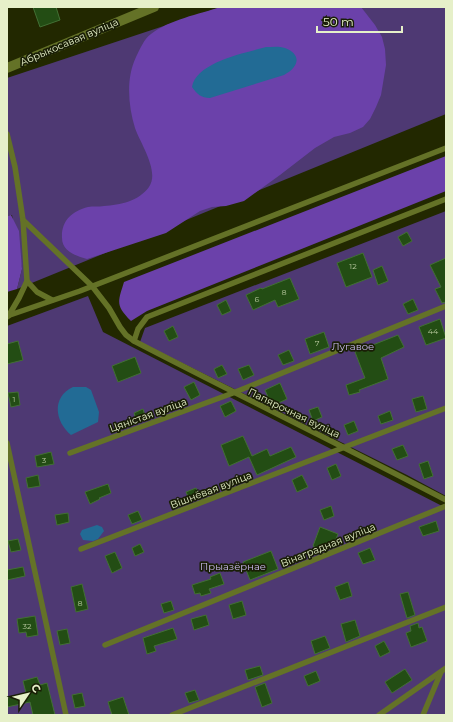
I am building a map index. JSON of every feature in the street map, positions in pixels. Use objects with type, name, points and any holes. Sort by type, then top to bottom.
[{"type":"street","name":"Абрыкосавая вуліца","points":[[7,68],[154,7]]},
{"type":"lane","points":[[7,134],[15,168],[23,220],[27,281],[19,298],[8,315]]},
{"type":"lane","points":[[8,315],[92,286],[446,148]]},
{"type":"lane","points":[[134,341],[138,328],[147,317],[446,199]]},
{"type":"lane","name":"Папярочная вуліца","points":[[23,220],[92,286],[109,308],[126,335],[134,341],[233,393],[346,448],[446,500]]},
{"type":"lane","points":[[27,281],[37,292],[52,300]]},
{"type":"lane","name":"Цяністая вуліца","points":[[70,453],[233,393],[446,306]]},
{"type":"lane","name":"Вішнёвая вуліца","points":[[81,549],[346,448],[446,408]]},
{"type":"lane","points":[[7,443],[66,715]]},
{"type":"lane","name":"Вінаградная вуліца","points":[[105,645],[446,506]]},
{"type":"lane","points":[[172,715],[446,607]]},
{"type":"lane","points":[[378,715],[444,670]]},
{"type":"lane","points":[[423,715],[444,670]]},
{"type":"green space","points":[[221,7],[446,7],[446,114],[17,289],[22,269],[12,215],[7,216],[7,78]]},
{"type":"green space","name":"Лугавое","points":[[446,211],[446,496],[407,475],[140,342],[145,328]]},
{"type":"green space","name":"Прыазёрнае","points":[[88,296],[103,332],[446,508],[446,715],[7,715],[7,326]]},
{"type":"shaded area","points":[[221,7],[361,7],[382,37],[385,49],[386,65],[381,95],[370,119],[363,127],[350,133],[334,137],[315,148],[244,201],[226,206],[212,207],[200,211],[166,233],[87,259],[71,253],[64,247],[62,232],[63,227],[72,214],[88,207],[123,203],[135,199],[145,192],[152,180],[151,165],[135,128],[129,92],[129,83],[133,65],[142,44],[151,34],[166,25]]},
{"type":"shaded area","points":[[446,156],[446,191],[147,311],[131,321],[120,307],[119,299],[124,282]]},
{"type":"shaded area","points":[[11,215],[19,231],[22,269],[17,289],[7,292],[7,216]]},
{"type":"water","points":[[266,47],[280,47],[291,51],[296,58],[293,69],[284,75],[210,98],[200,95],[192,87],[195,78],[202,71],[212,65],[234,56]]},
{"type":"water","points":[[73,387],[86,387],[91,390],[99,412],[98,422],[71,435],[61,423],[58,403],[66,391]]},
{"type":"water","points":[[97,525],[102,527],[104,531],[98,539],[93,541],[83,540],[80,534],[82,530]]},
{"type":"building","points":[[33,7],[56,7],[60,20],[40,27]]},
{"type":"building","points":[[407,232],[412,241],[403,246],[398,237]]},
{"type":"building","points":[[363,253],[372,277],[346,287],[337,263]]},
{"type":"building","points":[[446,258],[446,302],[442,303],[435,289],[441,287],[430,265]]},
{"type":"building","points":[[382,266],[388,281],[378,285],[373,270]]},
{"type":"building","points":[[290,278],[299,299],[278,307],[275,300],[253,310],[246,295]]},
{"type":"building","points":[[413,299],[418,310],[408,314],[403,304]]},
{"type":"building","points":[[226,300],[231,311],[222,315],[217,305]]},
{"type":"building","points":[[440,319],[446,338],[426,345],[419,327]]},
{"type":"building","points":[[173,326],[178,337],[169,341],[164,331]]},
{"type":"building","points":[[324,332],[329,347],[310,354],[305,339]]},
{"type":"building","points":[[398,335],[404,347],[381,358],[388,379],[359,390],[360,392],[349,395],[346,385],[365,378],[355,352]]},
{"type":"building","points":[[18,341],[23,360],[7,364],[7,344]]},
{"type":"building","points":[[289,350],[294,361],[283,365],[278,355]]},
{"type":"building","points":[[135,357],[141,373],[118,382],[112,366]]},
{"type":"building","points":[[222,365],[227,374],[218,378],[214,369]]},
{"type":"building","points":[[249,365],[254,375],[243,380],[238,369]]},
{"type":"building","points":[[194,382],[200,395],[191,400],[184,387]]},
{"type":"building","points":[[280,383],[287,399],[272,406],[265,390]]},
{"type":"building","points":[[18,392],[20,405],[11,407],[8,393]]},
{"type":"building","points":[[423,396],[427,409],[416,412],[412,399]]},
{"type":"building","points":[[231,401],[236,411],[225,417],[220,406]]},
{"type":"building","points":[[318,407],[322,417],[313,421],[309,410]]},
{"type":"building","points":[[143,409],[146,419],[137,422],[134,413]]},
{"type":"building","points":[[390,411],[393,420],[381,424],[378,416]]},
{"type":"building","points":[[354,421],[358,431],[348,435],[344,425]]},
{"type":"building","points":[[243,436],[252,456],[267,449],[270,456],[291,447],[296,457],[257,475],[249,457],[229,466],[221,445]]},
{"type":"building","points":[[403,445],[408,456],[397,460],[392,449]]},
{"type":"building","points":[[51,452],[54,464],[37,467],[35,456]]},
{"type":"building","points":[[428,461],[433,476],[424,479],[419,464]]},
{"type":"building","points":[[336,464],[341,476],[332,480],[327,468]]},
{"type":"building","points":[[38,475],[40,486],[28,488],[26,478]]},
{"type":"building","points":[[302,475],[308,487],[297,492],[292,480]]},
{"type":"building","points":[[108,484],[111,493],[90,504],[85,492]]},
{"type":"building","points":[[196,488],[200,496],[190,501],[186,492]]},
{"type":"building","points":[[331,506],[334,516],[324,520],[320,510]]},
{"type":"building","points":[[138,511],[142,520],[132,524],[128,515]]},
{"type":"building","points":[[68,513],[69,522],[57,525],[55,515]]},
{"type":"building","points":[[436,521],[439,531],[423,536],[419,527]]},
{"type":"building","points":[[320,527],[338,534],[333,547],[325,551],[313,546]]},
{"type":"building","points":[[18,539],[21,550],[11,552],[8,541]]},
{"type":"building","points":[[140,544],[144,552],[135,556],[132,548]]},
{"type":"building","points":[[370,548],[375,560],[363,564],[358,553]]},
{"type":"building","points":[[271,551],[278,569],[250,580],[243,562]]},
{"type":"building","points":[[115,552],[122,568],[112,573],[105,556]]},
{"type":"building","points":[[23,567],[25,576],[7,580],[7,570]]},
{"type":"building","points":[[220,573],[224,584],[209,589],[211,593],[201,596],[200,593],[195,594],[192,585],[211,579],[210,577]]},
{"type":"building","points":[[348,582],[352,596],[340,600],[335,587]]},
{"type":"building","points":[[82,584],[88,609],[76,612],[71,587]]},
{"type":"building","points":[[408,592],[415,615],[407,618],[400,594]]},
{"type":"building","points":[[171,601],[174,610],[164,613],[161,604]]},
{"type":"building","points":[[242,601],[246,615],[233,619],[229,605]]},
{"type":"building","points":[[206,615],[209,625],[194,630],[191,619]]},
{"type":"building","points":[[35,616],[38,635],[27,637],[26,632],[19,633],[17,619]]},
{"type":"building","points":[[355,620],[360,636],[346,642],[341,624]]},
{"type":"building","points":[[418,623],[419,628],[422,627],[427,641],[411,647],[406,633],[411,631],[410,626]]},
{"type":"building","points":[[173,628],[177,639],[154,646],[156,651],[147,654],[143,638]]},
{"type":"building","points":[[67,629],[70,643],[60,645],[57,631]]},
{"type":"building","points":[[325,636],[330,648],[315,654],[311,641]]},
{"type":"building","points":[[384,641],[390,652],[380,657],[375,646]]},
{"type":"building","points":[[260,666],[263,675],[248,680],[245,670]]},
{"type":"building","points":[[405,669],[412,680],[392,693],[385,682]]},
{"type":"building","points":[[316,671],[320,681],[308,686],[304,676]]},
{"type":"building","points":[[37,677],[40,685],[47,683],[55,715],[33,715],[30,702],[7,707],[7,698],[26,693],[23,681]]},
{"type":"building","points":[[265,683],[272,703],[262,707],[255,687]]},
{"type":"building","points":[[195,690],[199,700],[189,703],[185,693]]},
{"type":"building","points":[[82,693],[85,706],[75,708],[72,695]]},
{"type":"building","points":[[123,697],[129,715],[112,715],[108,702]]}]
